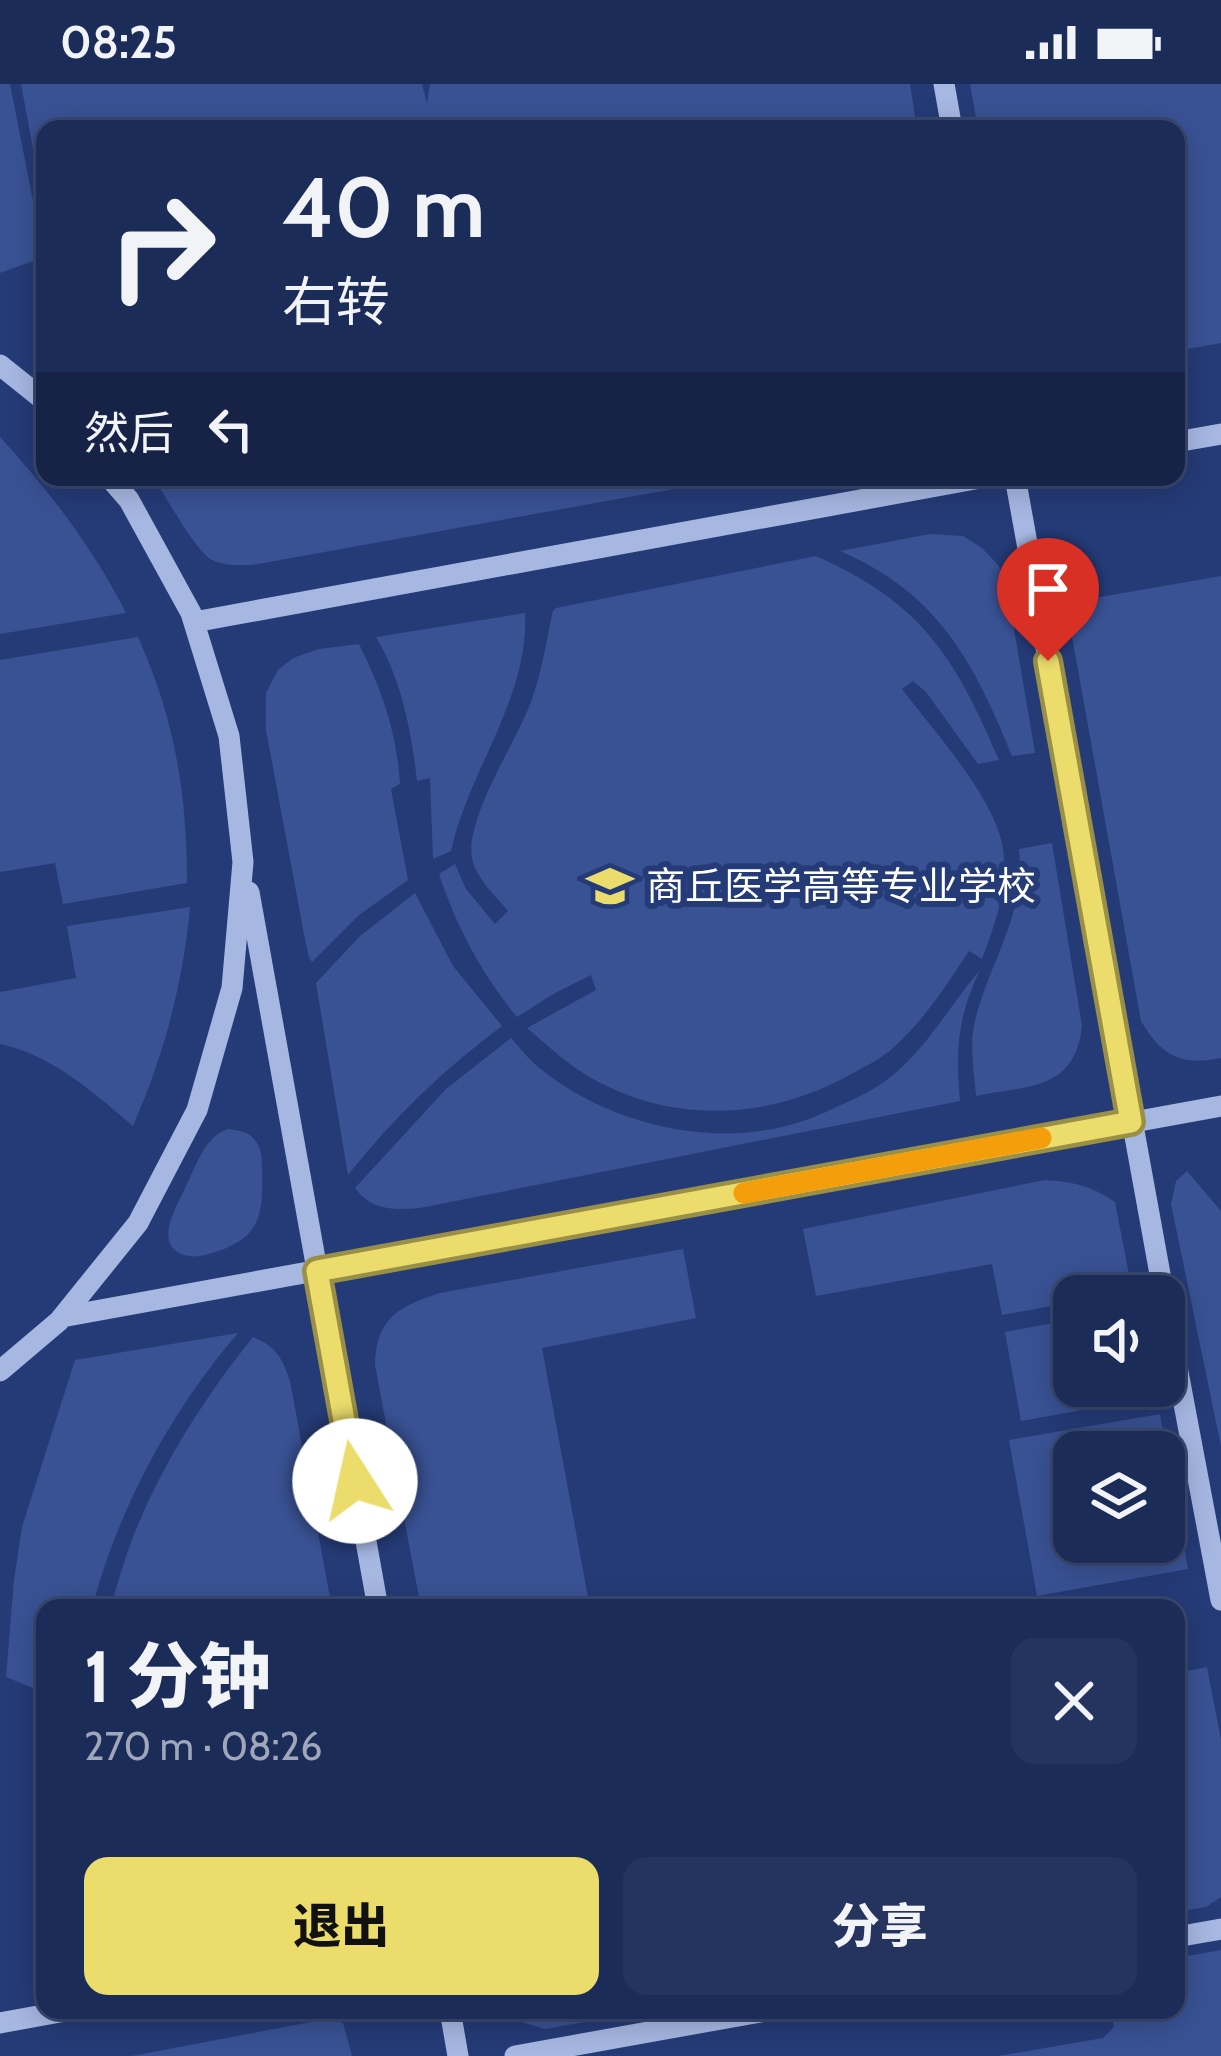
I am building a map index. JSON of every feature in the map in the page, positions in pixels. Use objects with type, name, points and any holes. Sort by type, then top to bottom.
[{"type":"lane","points":[[944,84],[950,120]]},
{"type":"lane","points":[[0,365],[36,394]]},
{"type":"lane","points":[[1185,440],[1221,434]]},
{"type":"lane","points":[[117,486],[191,613],[230,736],[243,862],[375,1599]]},
{"type":"lane","points":[[194,622],[937,486]]},
{"type":"lane","points":[[1017,486],[1160,1275]]},
{"type":"lane","points":[[0,1371],[62,1317],[138,1222],[197,1110],[232,988],[243,862]]},
{"type":"lane","points":[[62,1317],[1221,1106]]},
{"type":"lane","points":[[1185,1407],[1221,1600]]},
{"type":"lane","points":[[1185,1935],[1221,1929]]},
{"type":"lane","points":[[0,2023],[36,2016]]},
{"type":"lane","points":[[452,2019],[458,2056]]},
{"type":"lane","points":[[515,2056],[721,2019]]},
{"type":"shaded area","points":[[0,84],[10,84],[36,216],[36,260],[0,273]]},
{"type":"shaded area","points":[[21,84],[422,84],[427,103],[430,84],[910,84],[916,120],[36,120],[36,165]]},
{"type":"shaded area","points":[[970,84],[1221,84],[1221,343],[1185,349],[1185,120],[976,120]]},
{"type":"shaded area","points":[[0,437],[36,478],[36,486],[42,486],[69,520],[126,613],[0,634]]},
{"type":"shaded area","points":[[159,486],[690,486],[252,565],[212,560],[189,535]]},
{"type":"shaded area","points":[[930,534],[963,536],[999,566],[1008,593],[1035,753],[1012,756],[967,661],[927,610],[874,568],[840,551]]},
{"type":"shaded area","points":[[816,556],[883,593],[931,637],[967,691],[999,760],[978,764],[926,692],[913,681],[902,689],[979,791],[1000,836],[1004,883],[987,947],[982,959],[969,951],[926,1013],[891,1050],[825,1087],[793,1099],[726,1111],[692,1110],[625,1094],[575,1068],[527,1028],[596,990],[591,975],[517,1017],[471,949],[439,874],[455,864],[466,889],[495,924],[508,911],[478,873],[472,841],[484,802],[531,702],[556,608]]},
{"type":"shaded area","points":[[1221,576],[1221,1058],[1194,1061],[1165,1050],[1141,1021],[1066,603]]},
{"type":"shaded area","points":[[525,613],[524,645],[508,704],[451,851],[433,859],[430,778],[417,781],[404,706],[376,637]]},
{"type":"shaded area","points":[[138,637],[176,757],[185,818],[187,883],[63,904],[55,863],[0,872],[0,660]]},
{"type":"shaded area","points":[[359,644],[396,747],[400,784],[391,789],[408,880],[359,915],[312,962],[266,730],[266,693],[278,670],[293,658]]},
{"type":"shaded area","points":[[1052,843],[1082,1026],[1078,1047],[1070,1063],[1046,1081],[976,1096],[973,1030],[1012,916],[1019,849]]},
{"type":"shaded area","points":[[415,893],[453,966],[502,1026],[420,1095],[348,1175],[316,983],[360,936]]},
{"type":"shaded area","points":[[190,907],[170,1019],[133,1126],[55,1066],[0,1044],[0,992],[76,978],[67,926]]},
{"type":"shaded area","points":[[980,970],[960,1034],[960,1101],[420,1208],[376,1205],[355,1188],[446,1089],[511,1038],[569,1089],[627,1116],[691,1131],[755,1132],[816,1116],[888,1079],[917,1051]]},
{"type":"shaded area","points":[[229,1129],[249,1134],[260,1151],[262,1199],[257,1220],[246,1236],[224,1249],[197,1256],[177,1252],[168,1236],[173,1215],[204,1149]]},
{"type":"shaded area","points":[[1187,1171],[1221,1211],[1221,1446],[1171,1204],[1176,1181]]},
{"type":"shaded area","points":[[1045,1180],[1065,1182],[1115,1202],[1129,1275],[1053,1275],[1053,1306],[1002,1315],[992,1264],[816,1296],[803,1229]]},
{"type":"shaded area","points":[[683,1249],[696,1318],[542,1348],[588,1599],[419,1599],[375,1365],[376,1349],[392,1316],[440,1293]]},
{"type":"shaded area","points":[[1053,1323],[1053,1407],[1100,1407],[1021,1421],[1005,1332]]},
{"type":"shaded area","points":[[238,1333],[191,1395],[150,1463],[116,1534],[95,1599],[36,1599],[36,1689],[6,1677],[14,1580],[22,1527],[75,1360]]},
{"type":"shaded area","points":[[253,1337],[268,1345],[284,1366],[330,1599],[113,1599],[157,1484],[218,1384]]},
{"type":"shaded area","points":[[1160,1414],[1163,1431],[1061,1431]]},
{"type":"shaded area","points":[[1053,1432],[1053,1563],[1185,1563],[1185,1552],[1188,1569],[1037,1596],[1009,1440]]},
{"type":"shaded area","points":[[1207,1667],[1221,1740],[1221,1897],[1206,1907],[1185,1910],[1185,1671]]},
{"type":"shaded area","points":[[1221,1950],[1221,2056],[998,2056],[1103,2038],[1114,2027],[1113,2019],[1185,2019],[1185,1956]]},
{"type":"shaded area","points":[[327,2019],[343,2023],[352,2056],[132,2056]]},
{"type":"shaded area","points":[[515,2019],[601,2019],[545,2029]]},
{"type":"slow traffic","points":[[744,1193],[1041,1138]]},
{"type":"place","name":"商丘医学高等专业学校","points":[[610,886]]},
{"type":"route","points":[[355,1481],[317,1271],[1131,1122],[1048,661]]}]
